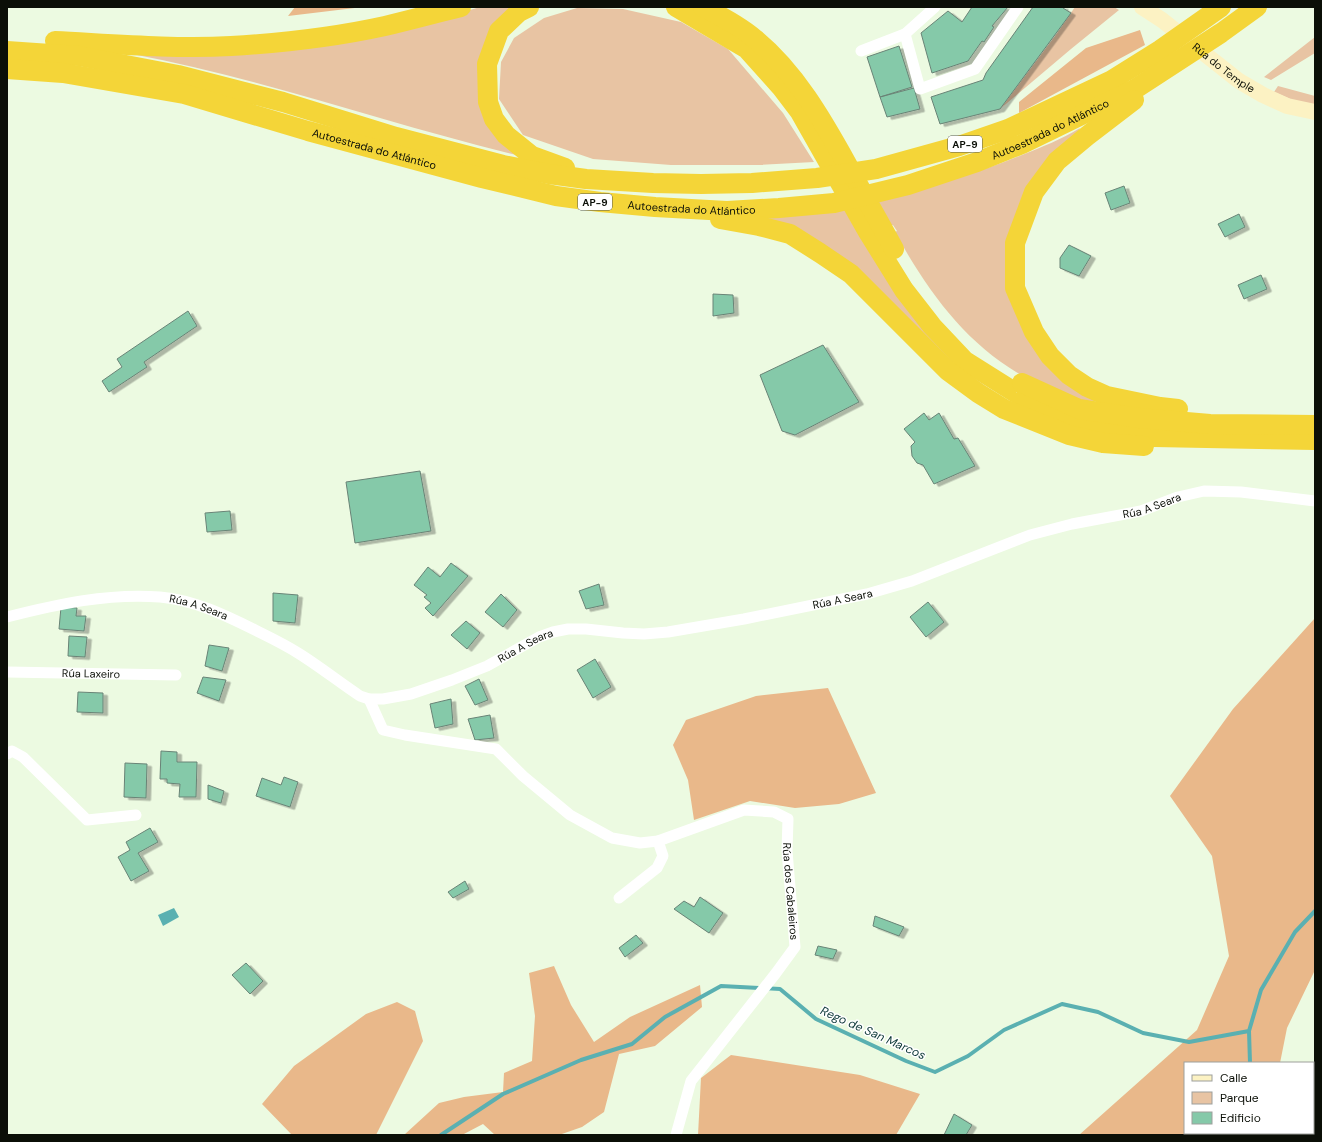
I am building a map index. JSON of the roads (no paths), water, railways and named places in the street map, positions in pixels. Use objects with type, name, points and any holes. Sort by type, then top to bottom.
[{"type":"highway","points":[[7,40],[179,46],[231,46],[328,36],[384,26],[461,7]]},
{"type":"highway","points":[[529,7],[519,12],[499,31],[487,64],[488,102],[494,119],[506,135],[532,156],[559,164],[586,179]]},
{"type":"highway","points":[[676,7],[747,49],[823,137]]},
{"type":"highway","points":[[703,7],[726,19],[755,38],[784,68],[810,101],[823,137],[876,230],[904,290],[932,326],[965,360],[1058,418],[1154,437],[1315,440]]},
{"type":"highway","name":"AP-9","points":[[1171,66],[1222,33],[1257,7]]},
{"type":"highway","name":"Autoestrada do Atlántico","points":[[7,51],[79,56],[178,75],[283,102],[396,137],[504,165],[549,174],[586,179],[701,184],[752,183],[818,178],[876,169],[959,146],[1008,129],[1112,80],[1160,50],[1214,12]]},
{"type":"highway","points":[[1171,66],[1140,95],[1057,161],[1034,192],[1015,243],[1015,288],[1034,332],[1050,356],[1069,376],[1087,387],[1107,396],[1160,407],[1315,425]]},
{"type":"highway","name":"Autoestrada do Atlántico","points":[[7,69],[63,73],[184,94],[308,132],[556,196],[655,207],[727,211],[834,203],[908,185],[976,162],[1022,144],[1135,89],[1171,66]]},
{"type":"highway","points":[[655,207],[678,213],[759,226],[790,234],[851,274],[948,371],[978,393],[1004,409],[1068,434],[1103,443],[1177,448],[1255,449],[1315,447]]},
{"type":"highway","points":[[876,230],[916,287],[971,349],[998,370],[1032,388],[1079,409],[1139,418],[1210,424],[1315,425]]},
{"type":"main road","name":"Rúa do Temple","points":[[1142,7],[1162,20],[1239,81],[1263,95],[1287,106],[1315,112]]},
{"type":"street","points":[[861,51],[905,34],[935,7]]},
{"type":"street","points":[[905,34],[920,89],[975,69],[1018,7]]},
{"type":"street","name":"Rúa A Seara","points":[[7,617],[68,603],[118,596],[161,597],[182,601],[220,613],[270,637],[296,652],[360,696],[369,699],[383,699],[410,694],[452,680],[487,666],[553,632],[568,629],[586,629],[644,634],[668,632],[744,619],[867,594],[912,581],[1030,535],[1072,524],[1141,511],[1178,497],[1204,490],[1241,492],[1315,500]]},
{"type":"street","name":"Rúa Laxeiro","points":[[7,672],[176,675]]},
{"type":"street","points":[[369,699],[383,730],[405,735],[496,749],[523,776],[570,815],[612,838],[640,843],[658,841],[663,856],[657,868],[619,898]]},
{"type":"street","points":[[7,754],[12,751],[23,757],[87,820],[136,815]]},
{"type":"street","name":"Rúa dos Cabaleiros","points":[[658,841],[744,810],[774,812],[788,820],[787,852],[794,947],[759,996],[691,1081],[676,1135]]},
{"type":"water","points":[[174,908],[179,917],[163,926],[158,915]]},
{"type":"waterway","points":[[1250,1062],[1249,1031],[1261,990],[1295,932],[1315,911]]},
{"type":"waterway","name":"Rego de San Marcos","points":[[441,1135],[503,1094],[581,1060],[632,1044],[665,1017],[721,986],[780,989],[816,1019],[906,1061],[935,1072],[968,1056],[1004,1030],[1062,1004],[1098,1012],[1143,1033],[1189,1042],[1249,1031]]}]
